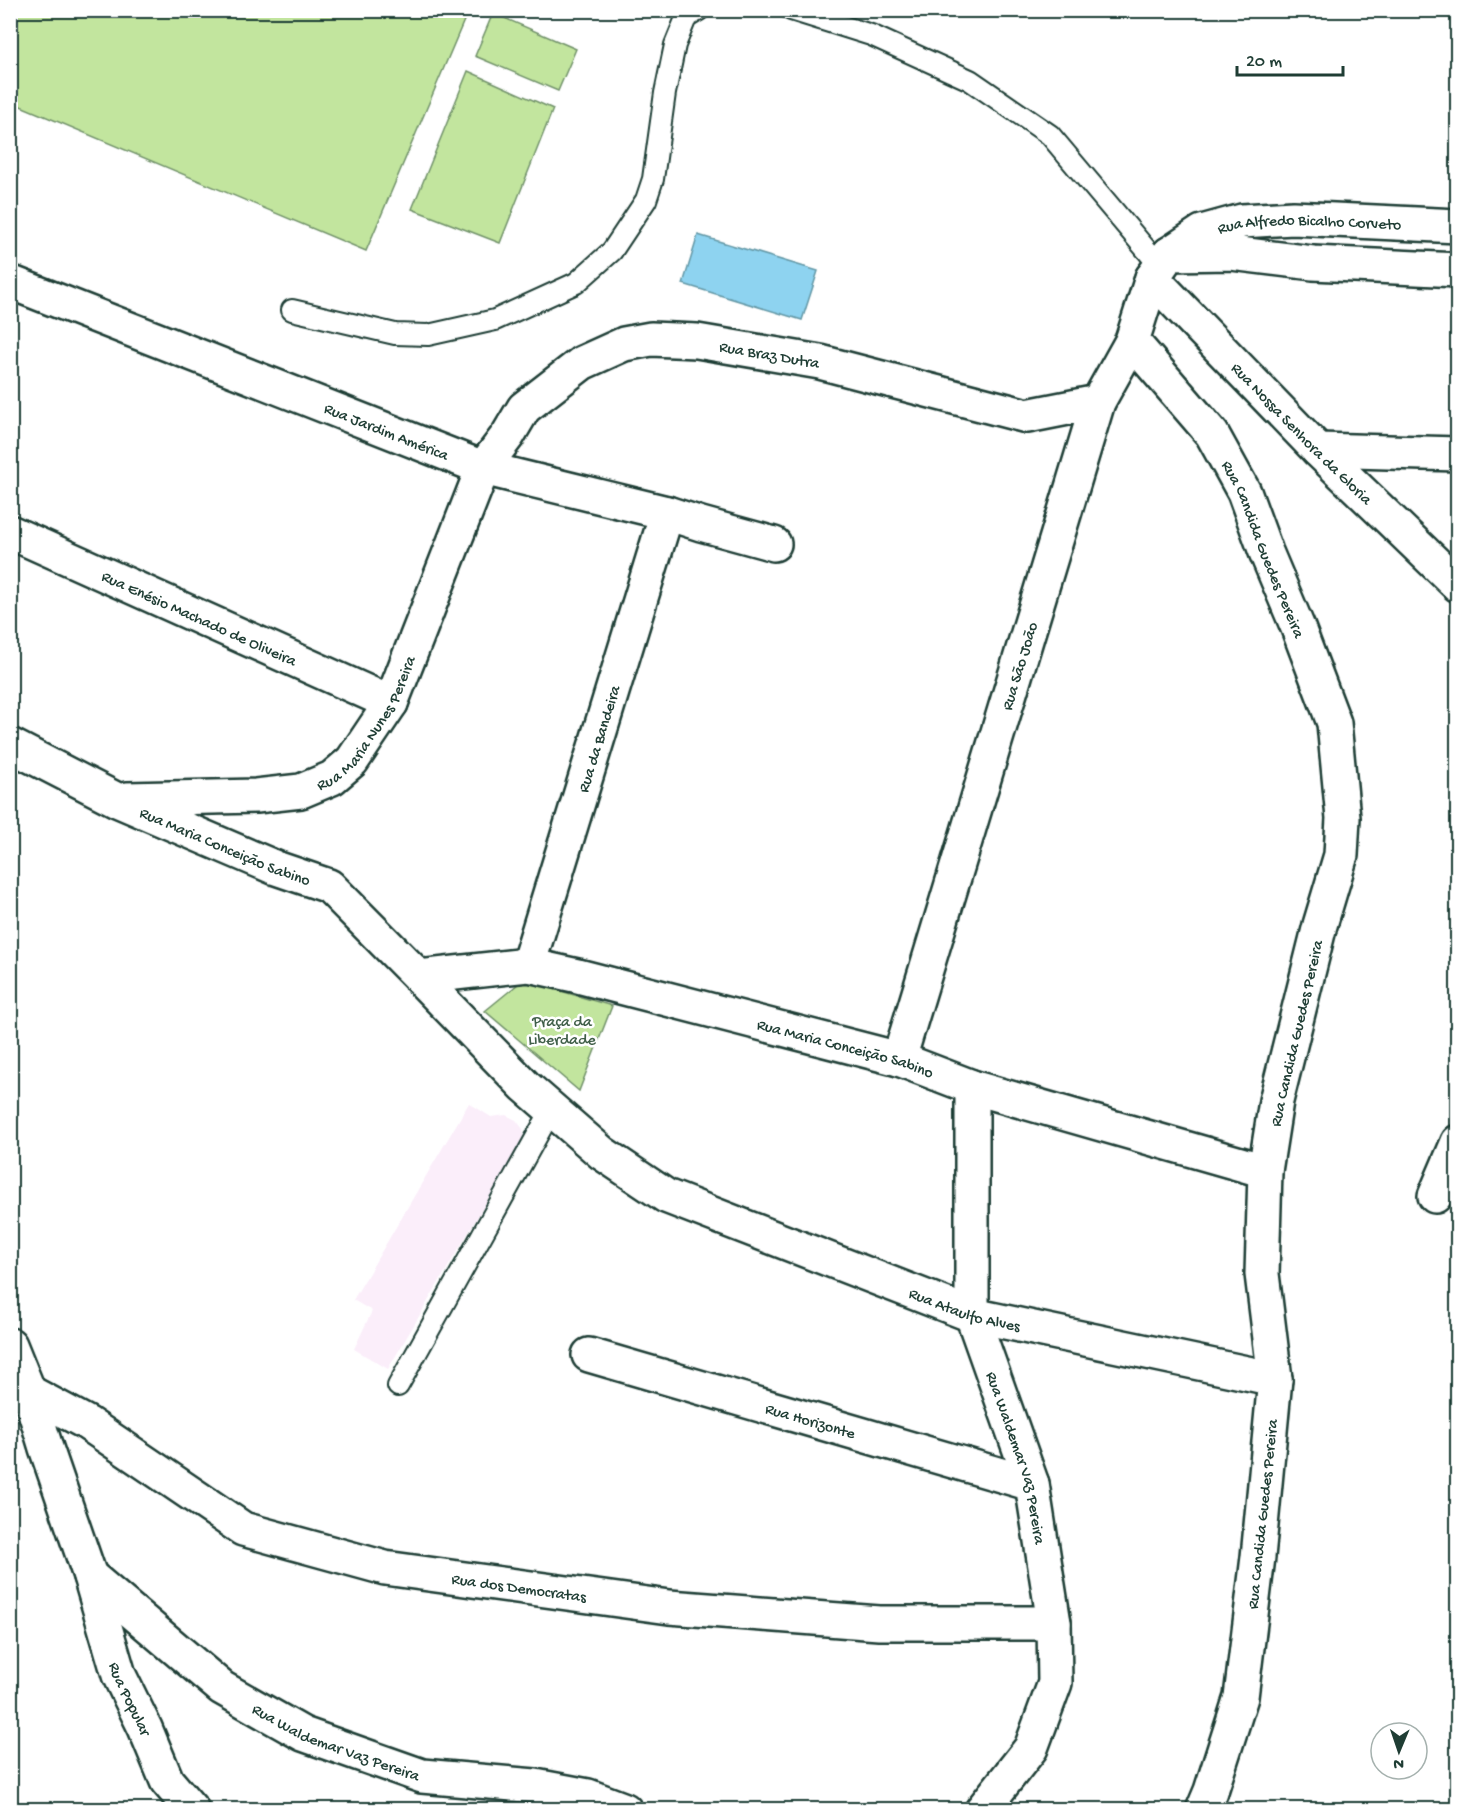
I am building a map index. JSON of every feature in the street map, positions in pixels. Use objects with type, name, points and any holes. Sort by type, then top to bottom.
[{"type":"street","name":"Rua Alfredo Bicalho Corveto","points":[[1160,266],[1202,232],[1242,221],[1293,218],[1458,226]]},
{"type":"street","name":"Rua Alfredo Bicalho Corveto","points":[[1160,266],[1231,253],[1313,263],[1458,270]]},
{"type":"street","name":"Rua São João","points":[[899,1059],[1098,402],[1132,341],[1160,266]]},
{"type":"street","name":"Rua Nossa Senhora da Gloria","points":[[1160,266],[1318,450],[1458,585]]},
{"type":"street","name":"Rua Jardim América","points":[[10,282],[483,468],[668,513],[774,544]]},
{"type":"street","name":"Rua Braz Dutra","points":[[483,468],[508,435],[524,408],[582,363],[624,344],[651,339],[697,341],[820,362],[1027,416],[1098,402]]},
{"type":"street","name":"Rua Candida Guedes Pereira","points":[[1132,341],[1212,434],[1244,492],[1334,723],[1343,818],[1341,855],[1320,925],[1276,1101],[1265,1171],[1262,1274],[1275,1379],[1258,1557],[1241,1697],[1203,1809]]},
{"type":"street","points":[[1318,450],[1458,454]]},
{"type":"street","name":"Rua Maria Nunes Pereira","points":[[117,800],[256,796],[301,791],[332,778],[352,761],[391,703],[483,468]]},
{"type":"street","name":"Rua da Bandeira","points":[[528,965],[668,513]]},
{"type":"street","name":"Rua Enésio Machado de Oliveira","points":[[10,532],[391,703]]},
{"type":"street","name":"Rua Maria Conceição Sabino","points":[[10,745],[117,800],[276,868],[329,886],[525,1086],[602,1153],[666,1196]]},
{"type":"street","name":"Rua Maria Conceição Sabino","points":[[419,976],[528,965],[578,976],[899,1059],[972,1087],[1265,1171]]},
{"type":"street","name":"Rua Waldemar Vaz Pereira","points":[[972,1087],[972,1315],[1032,1484],[1054,1623],[1054,1683],[1031,1748],[982,1809]]},
{"type":"street","points":[[1435,1196],[1458,1142]]},
{"type":"street","name":"Rua Ataulfo Alves","points":[[666,1196],[972,1315],[1275,1379]]},
{"type":"street","name":"Rua Popular","points":[[10,1345],[29,1392],[90,1576],[119,1675],[145,1728],[166,1781],[192,1809]]},
{"type":"street","name":"Rua Horizonte","points":[[589,1355],[1032,1484]]},
{"type":"street","name":"Rua dos Democratas","points":[[29,1392],[87,1423],[243,1528],[386,1568],[669,1607],[879,1623],[1054,1623]]},
{"type":"street","name":"Rua Waldemar Vaz Pereira","points":[[90,1576],[222,1688],[303,1734],[422,1776],[535,1786],[588,1796],[625,1809]]},
{"type":"lane","points":[[292,310],[395,334],[428,335],[495,320],[576,283],[612,251],[646,200],[653,179],[665,93],[675,45],[686,18],[699,10]]},
{"type":"lane","points":[[791,10],[871,35],[970,80],[1050,135],[1160,266]]},
{"type":"lane","points":[[398,1386],[552,1109]]},
{"type":"shaded area","points":[[469,1103],[491,1117],[506,1115],[516,1120],[523,1129],[524,1138],[388,1369],[354,1349],[372,1311],[353,1300]]},
{"type":"green space","points":[[10,11],[468,11],[366,251],[11,102]]},
{"type":"green space","points":[[493,13],[576,49],[558,91],[475,56]]},
{"type":"green space","points":[[468,71],[553,109],[500,243],[412,209]]},
{"type":"green space","name":"Praça da Liberdade","points":[[523,980],[612,1006],[579,1091],[485,1011]]},
{"type":"water","points":[[698,235],[818,271],[802,320],[683,284]]}]
